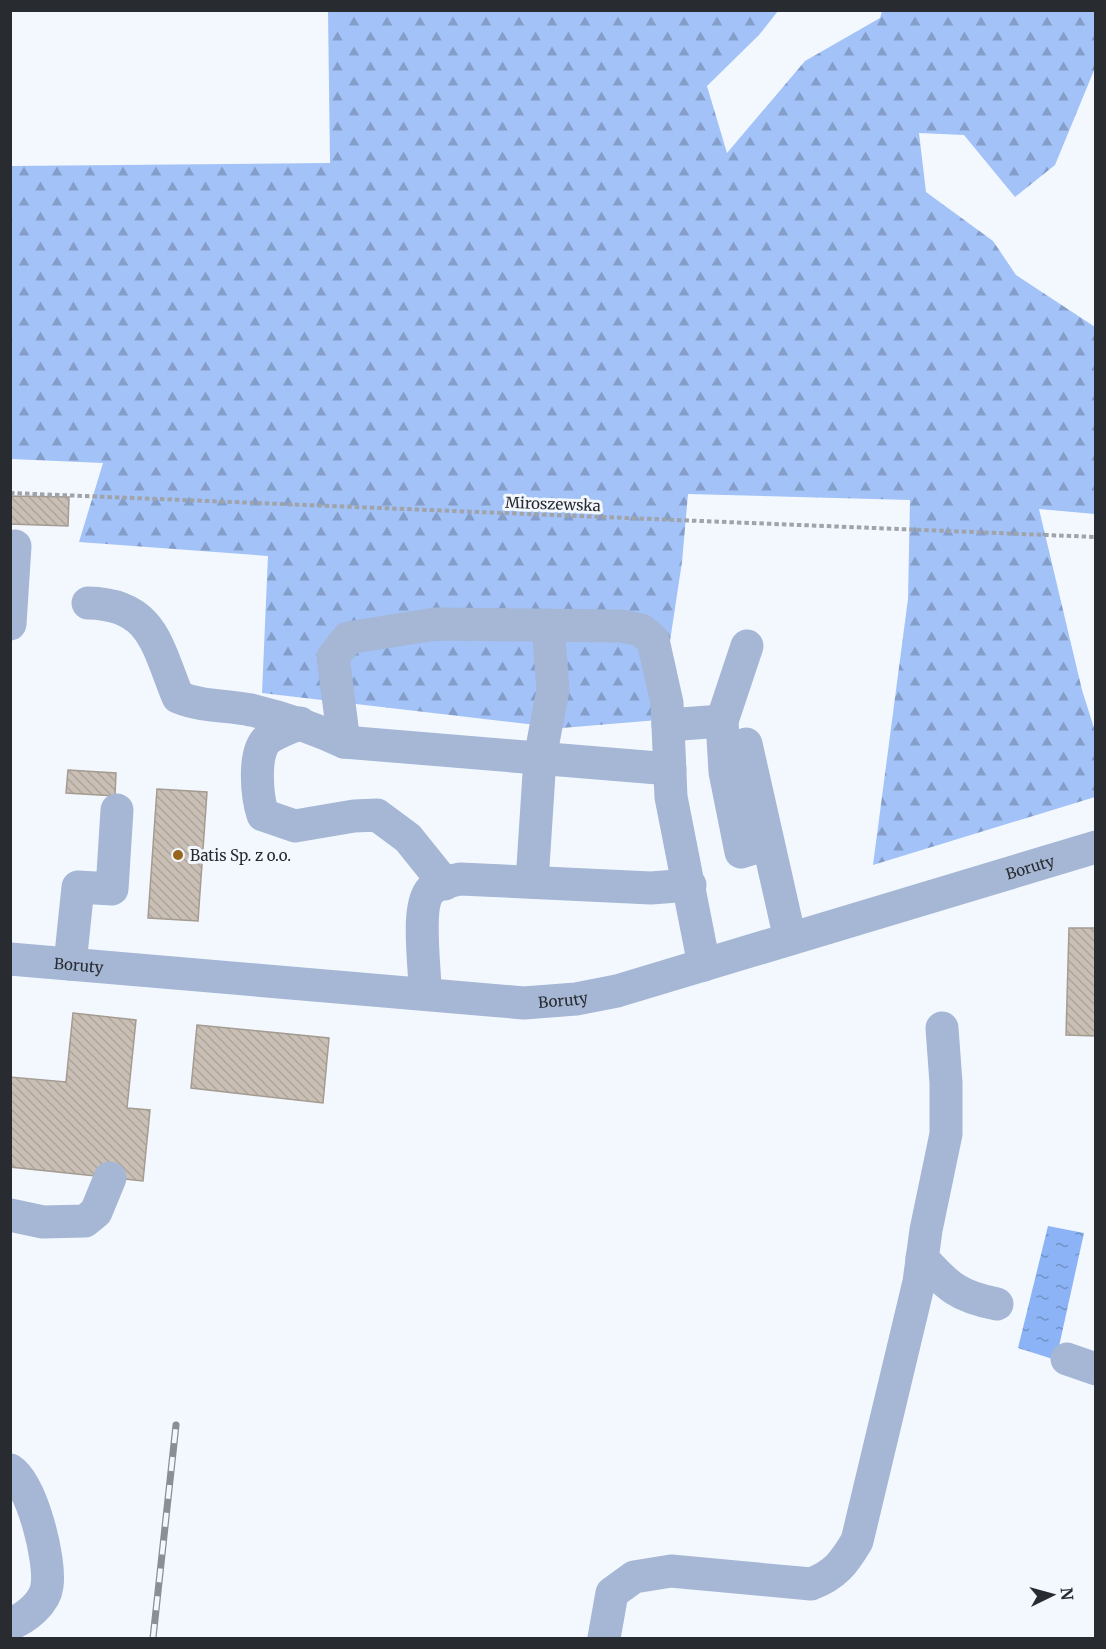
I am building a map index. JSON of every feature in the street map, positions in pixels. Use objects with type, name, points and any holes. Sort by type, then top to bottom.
[{"type":"street","points":[[10,624],[15,546]]},
{"type":"street","points":[[88,603],[123,607],[141,619],[150,632],[178,697],[191,703],[249,710],[300,723],[344,742],[670,769]]},
{"type":"street","points":[[344,742],[333,657],[348,638],[435,624],[621,626],[641,630],[653,639],[667,703],[671,797],[704,965]]},
{"type":"street","points":[[532,882],[540,758],[553,690],[548,625]]},
{"type":"street","points":[[747,646],[722,721],[725,772],[741,852],[767,844]]},
{"type":"street","points":[[668,725],[722,721]]},
{"type":"street","points":[[300,723],[268,738],[259,750],[257,798],[263,815],[295,826],[354,816],[377,815],[408,838],[445,884]]},
{"type":"street","points":[[746,744],[790,939]]},
{"type":"street","points":[[70,964],[78,887],[112,889],[117,810]]},
{"type":"street","name":"Boruty","points":[[13,954],[70,964],[524,1003],[576,999],[617,991],[1095,847]]},
{"type":"street","points":[[425,994],[422,920],[424,900],[433,888],[460,879],[651,888],[690,885]]},
{"type":"street","points":[[604,1638],[612,1593],[634,1577],[671,1571],[811,1584],[827,1578],[843,1566],[857,1541],[919,1282],[946,1134],[946,1083],[942,1028]]},
{"type":"street","points":[[10,1215],[43,1222],[85,1221],[96,1212],[110,1178]]},
{"type":"street","points":[[922,1258],[945,1283],[960,1294],[997,1304]]},
{"type":"street","points":[[10,1470],[22,1482],[32,1509],[45,1551],[47,1588],[23,1620],[10,1624]]},
{"type":"path","name":"Miroszewska","points":[[10,493],[1095,537]]},
{"type":"green space","points":[[328,11],[778,11],[759,35],[707,86],[727,153],[805,61],[880,18],[882,11],[1095,11],[1095,68],[1055,165],[1015,197],[964,135],[919,133],[926,192],[993,241],[1016,275],[1095,327],[1095,514],[1039,509],[1082,690],[1095,731],[1095,797],[873,865],[908,599],[910,500],[688,494],[682,562],[658,720],[562,728],[262,693],[268,556],[79,542],[103,463],[11,459],[11,166],[330,163]]},
{"type":"water","points":[[1048,1226],[1084,1233],[1056,1360],[1018,1348]]},
{"type":"building","points":[[10,496],[69,497],[68,526],[10,524]]},
{"type":"building","points":[[68,770],[116,773],[115,796],[66,793]]},
{"type":"building","name":"Batis Sp. z o.o.","points":[[157,789],[207,792],[198,921],[148,918]]},
{"type":"building","points":[[1069,928],[1096,928],[1096,1036],[1066,1035]]},
{"type":"building","points":[[73,1013],[136,1020],[127,1108],[150,1110],[143,1181],[10,1167],[10,1077],[66,1082]]},
{"type":"building","points":[[197,1025],[329,1038],[323,1103],[191,1088]]},
{"type":"railway","points":[[153,1638],[176,1425]]},
{"type":"place","name":"Batis Sp. z o.o.","points":[[178,855]]}]
